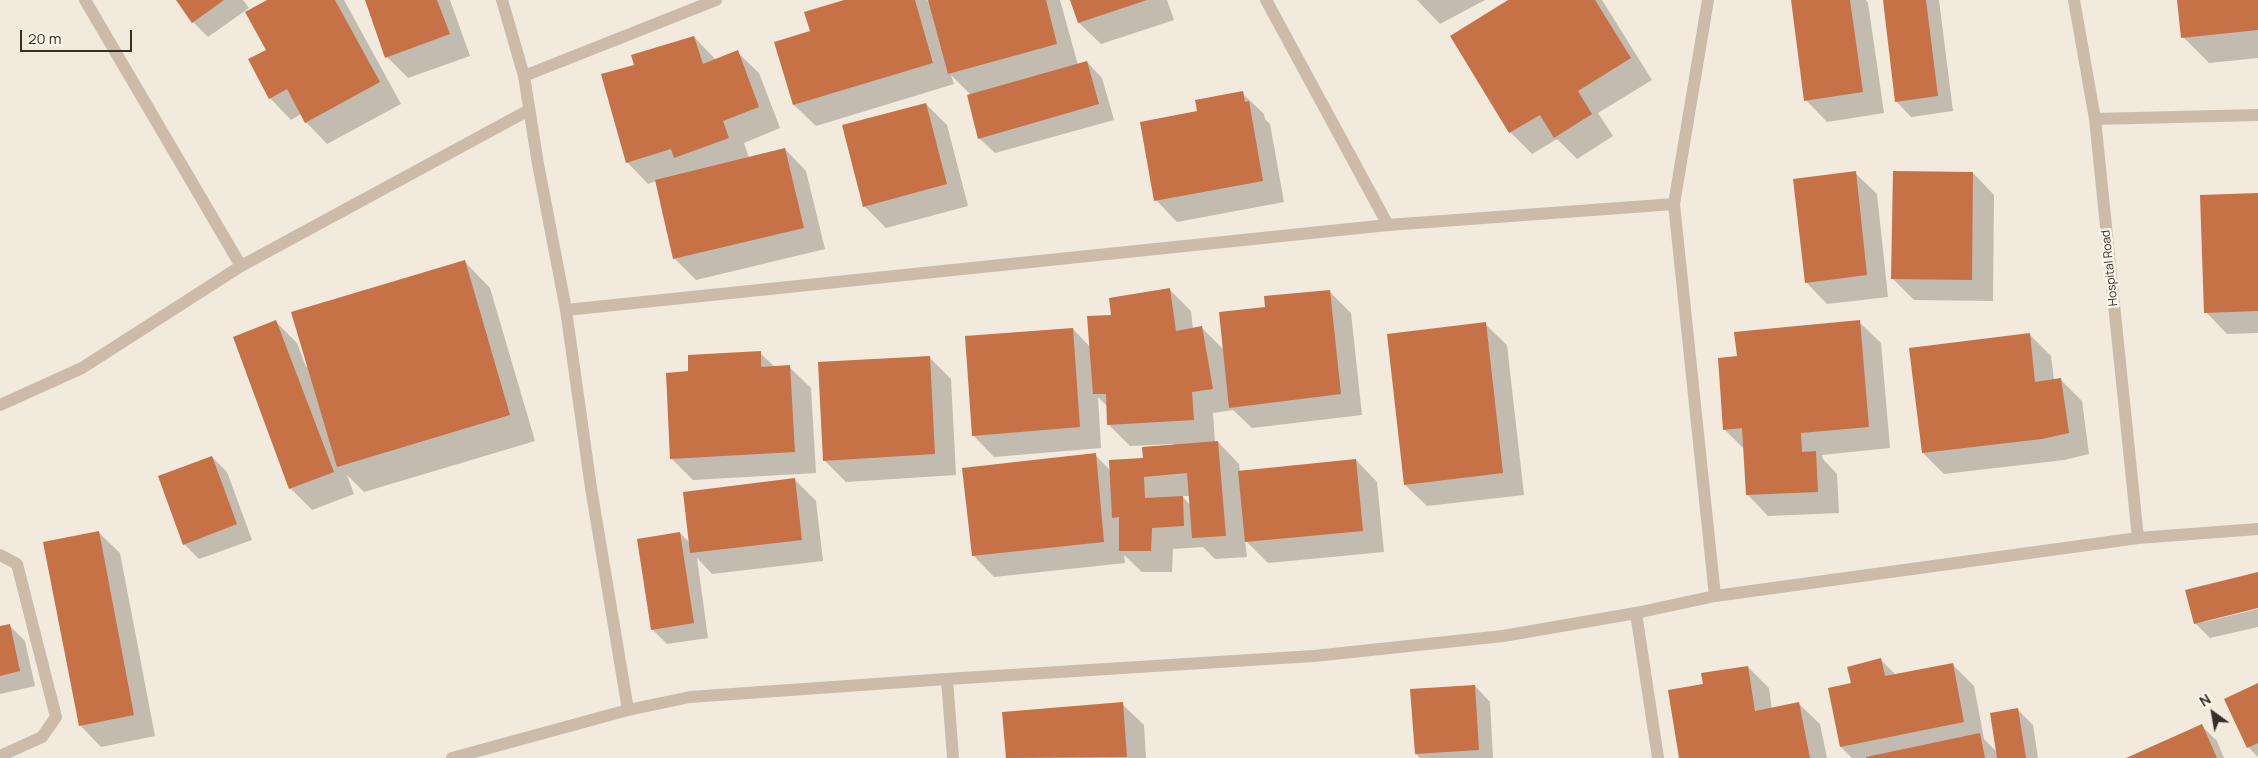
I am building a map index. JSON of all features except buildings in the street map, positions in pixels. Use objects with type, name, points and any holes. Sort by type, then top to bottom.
[{"type":"street","points":[[85,0],[241,266]]},
{"type":"street","points":[[502,0],[524,76],[566,310],[591,488],[628,710]]},
{"type":"street","points":[[524,76],[716,0]]},
{"type":"street","points":[[1266,0],[1388,225]]},
{"type":"street","points":[[1708,0],[1674,204],[1715,596]]},
{"type":"street","name":"Hospital Road","points":[[2074,0],[2095,119],[2138,538]]},
{"type":"street","points":[[0,405],[82,368],[241,266],[529,110]]},
{"type":"street","points":[[2095,119],[2258,115]]},
{"type":"street","points":[[566,310],[1388,225],[1674,204]]},
{"type":"street","points":[[452,758],[628,710],[690,697],[1314,656],[1503,636],[1636,613],[1715,596],[2138,538],[2258,529]]},
{"type":"street","points":[[0,555],[17,564],[56,716],[42,737],[0,756]]},
{"type":"street","points":[[1636,613],[1658,758]]},
{"type":"street","points":[[947,679],[953,758]]}]
